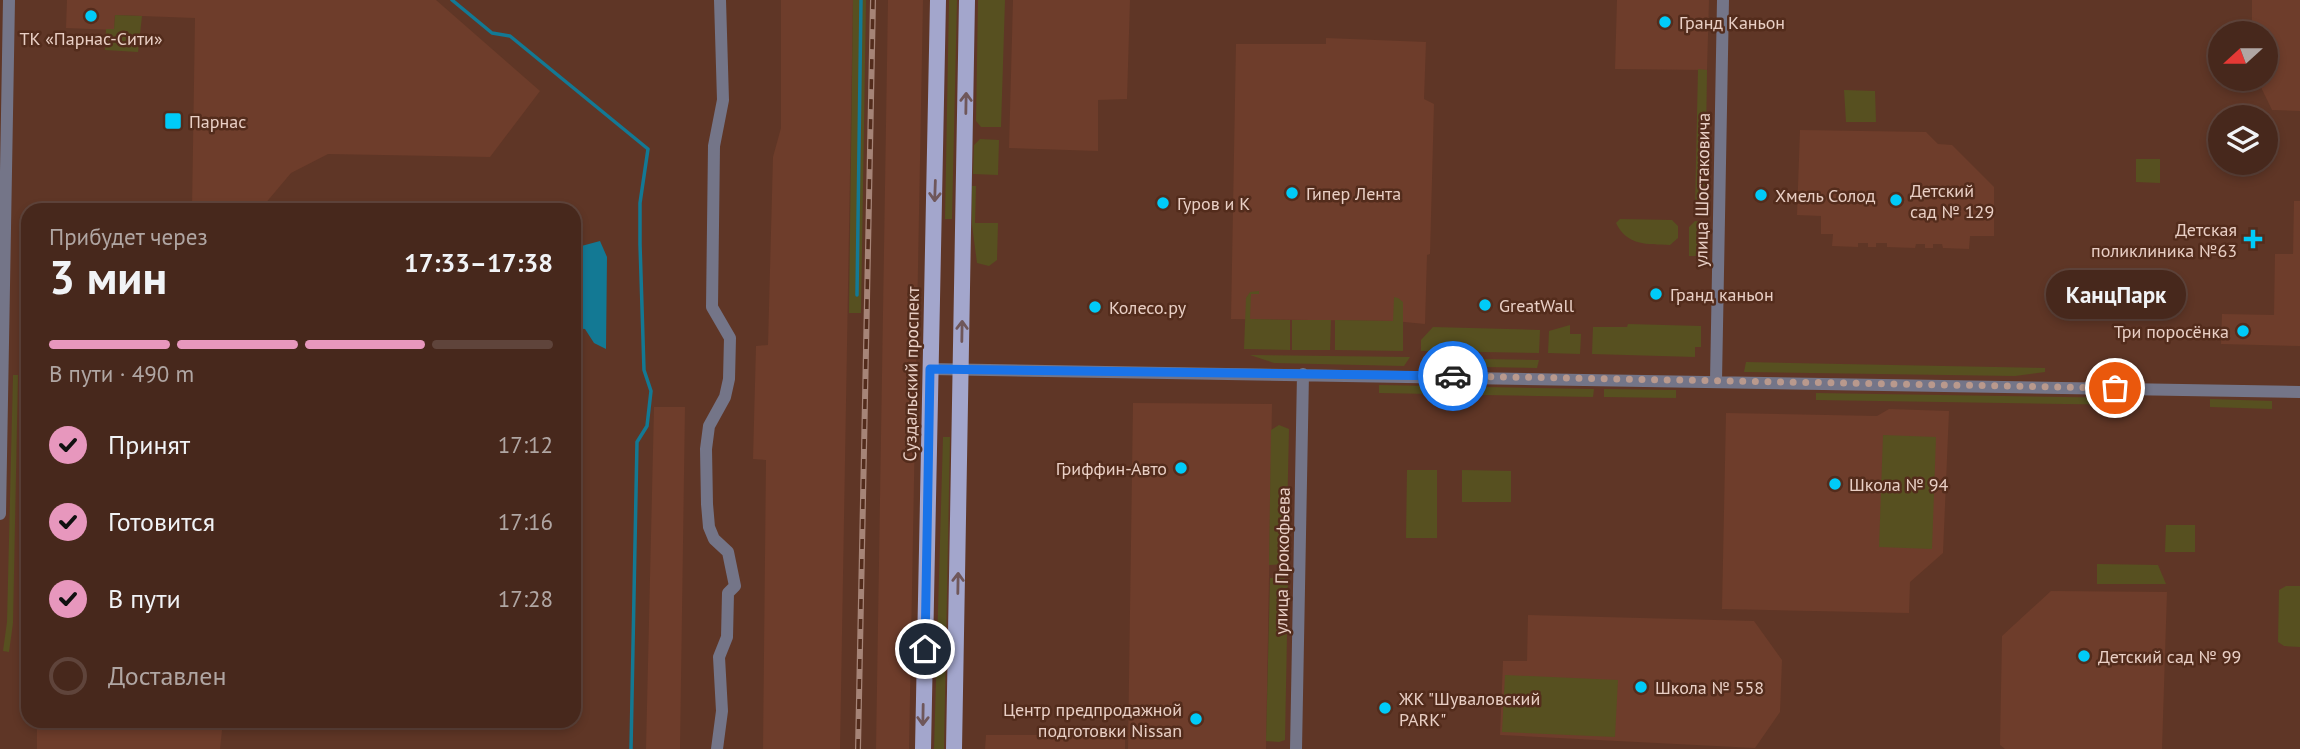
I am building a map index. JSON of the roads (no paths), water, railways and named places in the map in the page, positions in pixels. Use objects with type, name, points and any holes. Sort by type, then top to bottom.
[{"type":"main road","name":"Суздальский проспект","points":[[923,749],[938,0]]},
{"type":"main road","points":[[954,749],[967,0]]},
{"type":"street","points":[[0,514],[6,240],[2,85],[9,0]]},
{"type":"street","points":[[717,749],[722,711],[719,657],[727,637],[728,593],[735,586],[728,552],[714,538],[709,527],[707,504],[706,449],[709,426],[725,397],[730,352],[730,338],[712,307],[713,146],[723,100],[720,0]]},
{"type":"street","name":"улица Шостаковича","points":[[1716,381],[1723,0]]},
{"type":"street","points":[[930,369],[2300,391]]},
{"type":"street","name":"улица Прокофьева","points":[[1296,749],[1303,374]]},
{"type":"water","points":[[600,241],[607,257],[606,349],[594,343],[585,329],[581,329],[581,246]]},
{"type":"waterway","points":[[452,0],[492,33],[510,36],[648,149],[640,203],[640,244],[644,370],[651,391],[647,426],[637,442],[631,749]]},
{"type":"waterway","points":[[857,295],[861,0]]},
{"type":"railway","points":[[858,749],[873,0]]},
{"type":"place","name":"ТК «Парнас-Сити»","points":[[91,16]]},
{"type":"place","name":"Гранд Каньон","points":[[1665,22]]},
{"type":"place","name":"Парнас","points":[[173,121]]},
{"type":"place","name":"Гипер Лента","points":[[1292,193]]},
{"type":"place","name":"Хмель Солод","points":[[1761,195]]},
{"type":"place","name":"Детский сад № 129","points":[[1896,200]]},
{"type":"place","name":"Гуров и К","points":[[1163,203]]},
{"type":"place","name":"Детская поликлиника №63","points":[[2253,239]]},
{"type":"place","name":"Гранд каньон","points":[[1656,294]]},
{"type":"place","name":"GreatWall","points":[[1485,305]]},
{"type":"place","name":"Колесо.ру","points":[[1095,307]]},
{"type":"place","name":"Три поросёнка","points":[[2243,331]]},
{"type":"place","name":"КанцПарк","points":[[2115,388]]},
{"type":"place","name":"Гриффин-Авто","points":[[1181,468]]},
{"type":"place","name":"Школа № 94","points":[[1835,484]]},
{"type":"place","name":"Детский сад № 99","points":[[2084,656]]},
{"type":"place","name":"Школа № 558","points":[[1641,687]]},
{"type":"place","name":"ЖК \"Шуваловский PARK\"","points":[[1385,708]]},
{"type":"place","name":"Центр предпродажной подготовки Nissan","points":[[1196,719]]}]
